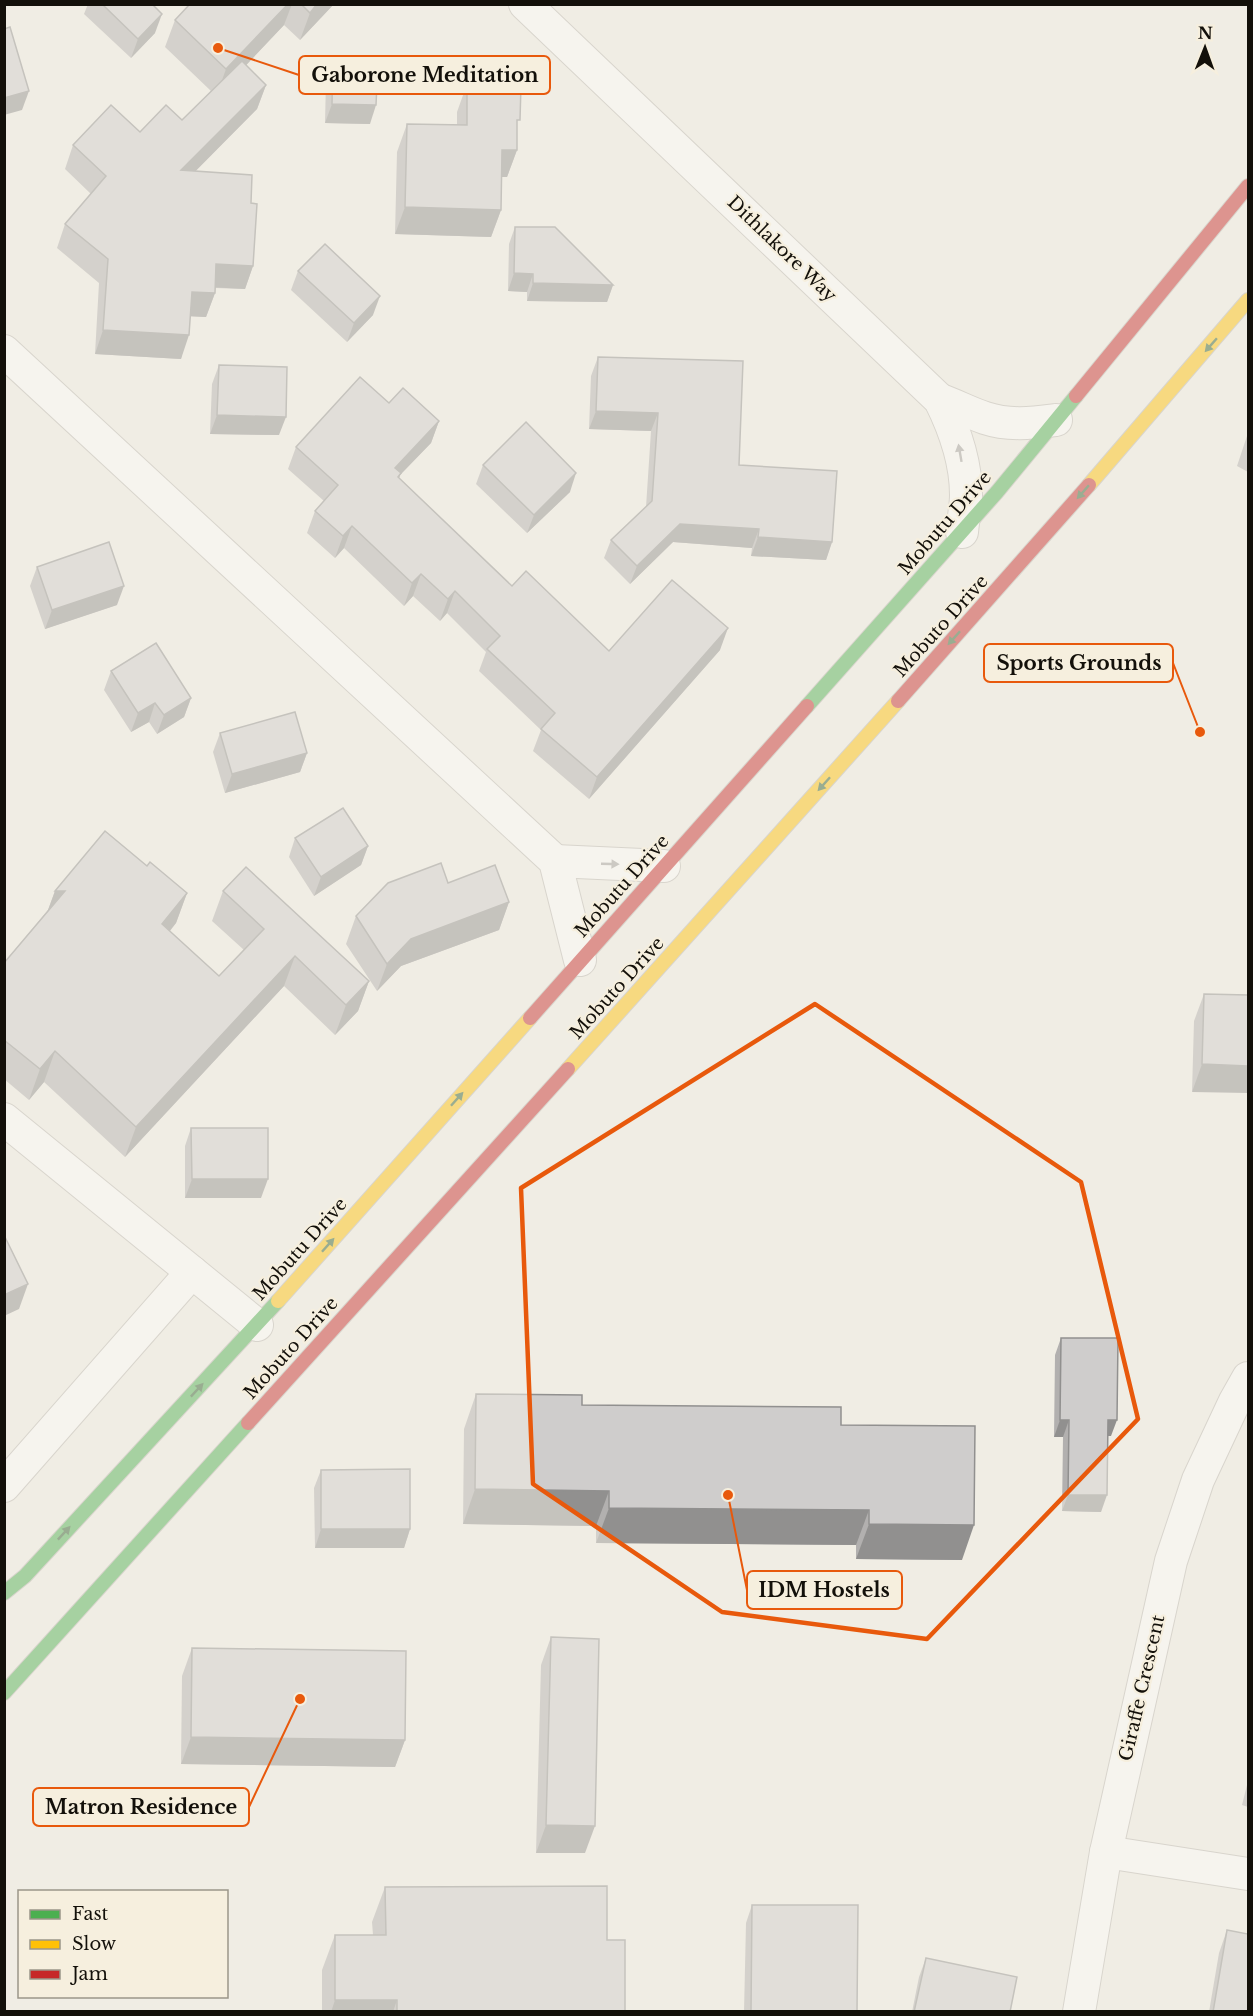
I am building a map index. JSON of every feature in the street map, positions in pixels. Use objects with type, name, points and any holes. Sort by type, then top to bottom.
[{"type":"main road","name":"Mobutu Drive","points":[[4,1593],[25,1576],[257,1325],[962,532],[1248,186]]},
{"type":"main road","name":"Mobuto Drive","points":[[4,1693],[640,990],[1014,571],[1248,300]]},
{"type":"street","name":"Dithlakore Way","points":[[525,4],[940,400],[950,419],[960,448],[966,494],[962,532]]},
{"type":"street","points":[[4,351],[555,861],[580,960]]},
{"type":"street","points":[[940,400],[984,418],[1004,422],[1027,423],[1056,420]]},
{"type":"street","points":[[555,861],[664,866]]},
{"type":"street","points":[[4,1119],[257,1325]]},
{"type":"street","points":[[4,1486],[192,1272]]},
{"type":"street","name":"Giraffe Crescent","points":[[1079,2012],[1106,1852],[1171,1561],[1198,1479],[1248,1378]]},
{"type":"street","points":[[1106,1852],[1248,1874]]},
{"type":"highlighted area","points":[[815,1004],[1081,1182],[1138,1419],[927,1639],[722,1612],[533,1484],[521,1188]]},
{"type":"building","points":[[102,4],[152,4],[162,14],[138,39]]},
{"type":"building","points":[[190,4],[288,4],[226,69],[175,20]]},
{"type":"building","points":[[301,4],[317,4],[310,13]]},
{"type":"building","points":[[10,27],[29,91],[4,98],[4,29]]},
{"type":"building","points":[[242,61],[266,85],[181,170],[252,175],[251,203],[257,204],[253,266],[216,264],[215,293],[192,292],[189,335],[103,330],[108,259],[65,224],[106,176],[73,145],[111,105],[140,132],[166,105],[182,120]]},
{"type":"building","points":[[333,61],[378,62],[376,105],[332,104]]},
{"type":"building","points":[[467,84],[521,85],[520,120],[517,120],[517,150],[502,150],[501,210],[405,207],[407,124],[467,125]]},
{"type":"building","points":[[515,227],[555,227],[613,285],[533,283],[533,274],[514,273]]},
{"type":"building","points":[[325,244],[380,296],[354,323],[298,271]]},
{"type":"building","points":[[598,357],[743,361],[739,465],[837,471],[832,542],[758,537],[759,529],[680,524],[637,566],[611,540],[652,501],[658,413],[596,411]]},
{"type":"building","points":[[219,365],[287,367],[286,417],[217,415]]},
{"type":"building","points":[[360,377],[389,403],[403,388],[439,421],[395,468],[401,473],[398,477],[512,586],[526,571],[609,651],[672,580],[728,628],[597,777],[541,729],[555,713],[487,649],[500,636],[455,591],[448,599],[421,574],[412,583],[352,526],[343,536],[315,511],[338,485],[296,447]]},
{"type":"building","points":[[526,422],[576,473],[534,515],[483,465]]},
{"type":"building","points":[[109,542],[124,586],[52,610],[37,567]]},
{"type":"building","points":[[156,643],[191,698],[164,715],[155,703],[138,713],[111,671]]},
{"type":"building","points":[[295,712],[307,753],[232,774],[220,733]]},
{"type":"building","points":[[343,808],[368,846],[321,877],[295,838]]},
{"type":"building","points":[[105,831],[147,866],[150,862],[187,893],[162,924],[219,976],[264,929],[223,891],[246,867],[369,981],[346,1005],[295,956],[136,1127],[55,1051],[40,1069],[4,1040],[4,963],[65,891],[55,891]]},
{"type":"building","points":[[441,863],[448,883],[495,865],[509,902],[411,939],[387,964],[356,916],[388,883]]},
{"type":"building","points":[[1204,994],[1248,995],[1248,1066],[1202,1064]]},
{"type":"building","points":[[191,1128],[268,1128],[268,1179],[192,1179]]},
{"type":"building","points":[[4,1235],[28,1284],[4,1295]]},
{"type":"building","points":[[1061,1338],[1118,1338],[1117,1420],[1108,1420],[1107,1495],[1068,1495],[1069,1420],[1060,1420]]},
{"type":"building","points":[[476,1394],[582,1395],[582,1405],[841,1407],[841,1425],[975,1426],[974,1525],[869,1524],[869,1510],[609,1508],[609,1491],[475,1489]]},
{"type":"building","points":[[410,1469],[410,1529],[321,1529],[321,1470]]},
{"type":"building","points":[[551,1637],[599,1639],[595,1826],[546,1825]]},
{"type":"building","points":[[192,1648],[406,1651],[405,1740],[191,1737]]},
{"type":"building","points":[[607,1886],[607,1940],[625,1940],[625,2012],[397,2012],[397,2000],[335,2000],[335,1935],[386,1935],[385,1887]]},
{"type":"building","points":[[752,1905],[858,1905],[857,2012],[751,2012]]},
{"type":"building","points":[[1227,1930],[1248,1934],[1248,2012],[1213,2012]]},
{"type":"building","points":[[926,1958],[1017,1977],[1010,2012],[914,2012]]},
{"type":"traffic: fast","points":[[807,706],[997,492],[1076,396]]},
{"type":"traffic: fast","points":[[4,1593],[25,1576],[278,1301]]},
{"type":"traffic: fast","points":[[4,1693],[248,1423]]},
{"type":"traffic: slow","points":[[1089,485],[1248,300]]},
{"type":"traffic: slow","points":[[568,1069],[898,701]]},
{"type":"traffic: slow","points":[[278,1301],[530,1018]]},
{"type":"traffic: jam","points":[[1076,396],[1248,186]]},
{"type":"traffic: jam","points":[[898,701],[1089,485]]},
{"type":"traffic: jam","points":[[530,1018],[807,706]]},
{"type":"traffic: jam","points":[[248,1423],[568,1069]]},
{"type":"place","name":"Gaborone Meditation","points":[[218,48]]},
{"type":"place","name":"Sports Grounds","points":[[1200,732]]},
{"type":"place","name":"IDM Hostels","points":[[728,1495]]},
{"type":"place","name":"Matron Residence","points":[[300,1699]]}]
